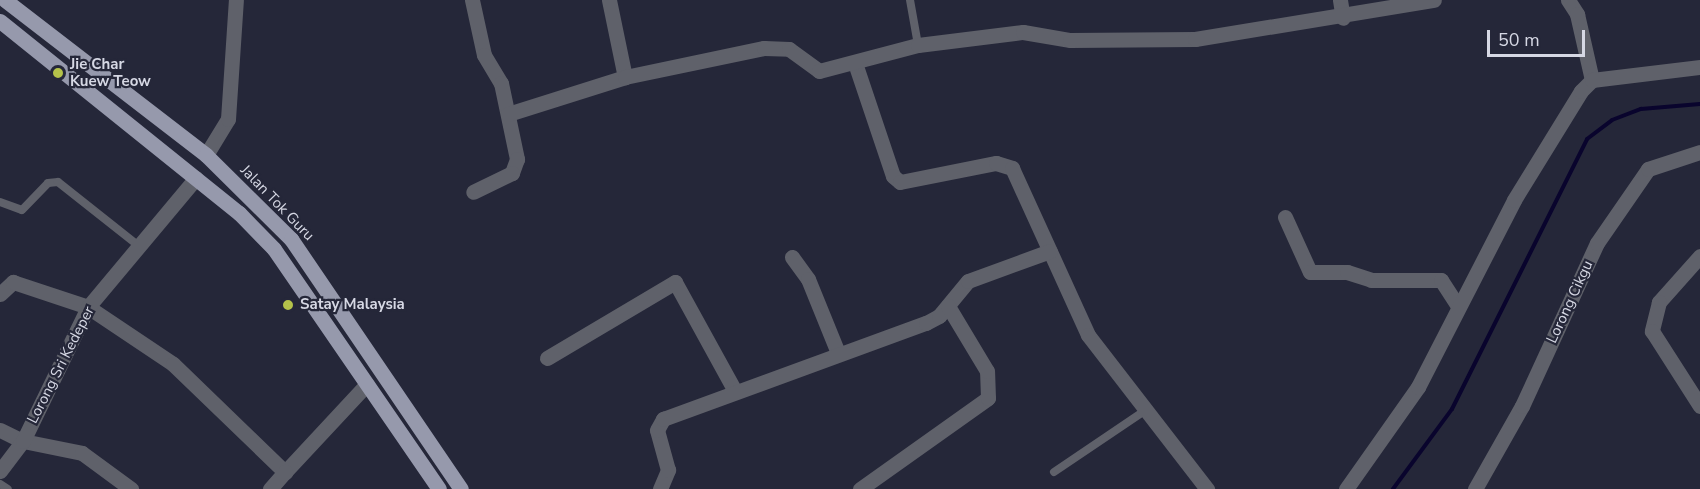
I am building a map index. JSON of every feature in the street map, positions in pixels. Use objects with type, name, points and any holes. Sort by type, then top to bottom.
[{"type":"main road","name":"Jalan Tok Guru","points":[[5,0],[206,155],[291,239],[461,489]]},
{"type":"main road","points":[[0,21],[196,178],[274,249],[440,489]]},
{"type":"street","points":[[206,155],[228,119],[236,0]]},
{"type":"street","points":[[472,0],[484,56],[500,80],[508,114],[515,168],[472,192]]},
{"type":"street","points":[[609,0],[625,77]]},
{"type":"street","points":[[1340,0],[1343,18]]},
{"type":"street","points":[[508,114],[625,77],[780,47],[815,70],[855,63],[918,45],[1023,32],[1070,40],[1195,39],[1343,18],[1434,0]]},
{"type":"street","points":[[1346,489],[1418,387],[1514,200],[1592,80],[1577,14],[1568,0]]},
{"type":"street","points":[[855,63],[893,176],[910,184],[1008,164],[1088,335],[1143,412],[1207,489]]},
{"type":"street","points":[[1592,80],[1700,66]]},
{"type":"street","name":"Lorong Cikgu","points":[[1475,489],[1603,234],[1648,169],[1700,152]]},
{"type":"street","name":"Lorong Sri Kedeper","points":[[0,471],[23,441],[88,307],[196,178]]},
{"type":"street","points":[[1285,217],[1310,272],[1347,272],[1369,280],[1441,280],[1458,306]]},
{"type":"street","points":[[660,489],[668,470],[658,425],[735,391],[926,322],[948,306],[974,278],[1050,251]]},
{"type":"street","points":[[792,256],[808,279],[838,353]]},
{"type":"street","points":[[1700,256],[1659,302],[1652,331],[1700,406]]},
{"type":"street","points":[[0,294],[13,282],[88,307],[173,364],[285,472]]},
{"type":"street","points":[[547,358],[675,282],[735,391]]},
{"type":"street","points":[[860,489],[988,398],[987,371],[948,306]]},
{"type":"street","points":[[270,489],[367,384]]},
{"type":"street","points":[[0,430],[23,441],[82,453],[131,489]]},
{"type":"lane","points":[[910,0],[918,45]]},
{"type":"lane","points":[[0,202],[22,210],[44,186],[58,182],[140,247]]},
{"type":"lane","points":[[1054,472],[1143,412]]},
{"type":"lane","points":[[0,484],[8,489]]},
{"type":"waterway","points":[[1393,489],[1452,409],[1587,139],[1612,120],[1641,109],[1700,104]]},
{"type":"place","name":"Jie Char Kuew Teow","points":[[58,73]]},
{"type":"place","name":"Satay Malaysia","points":[[288,305]]}]
